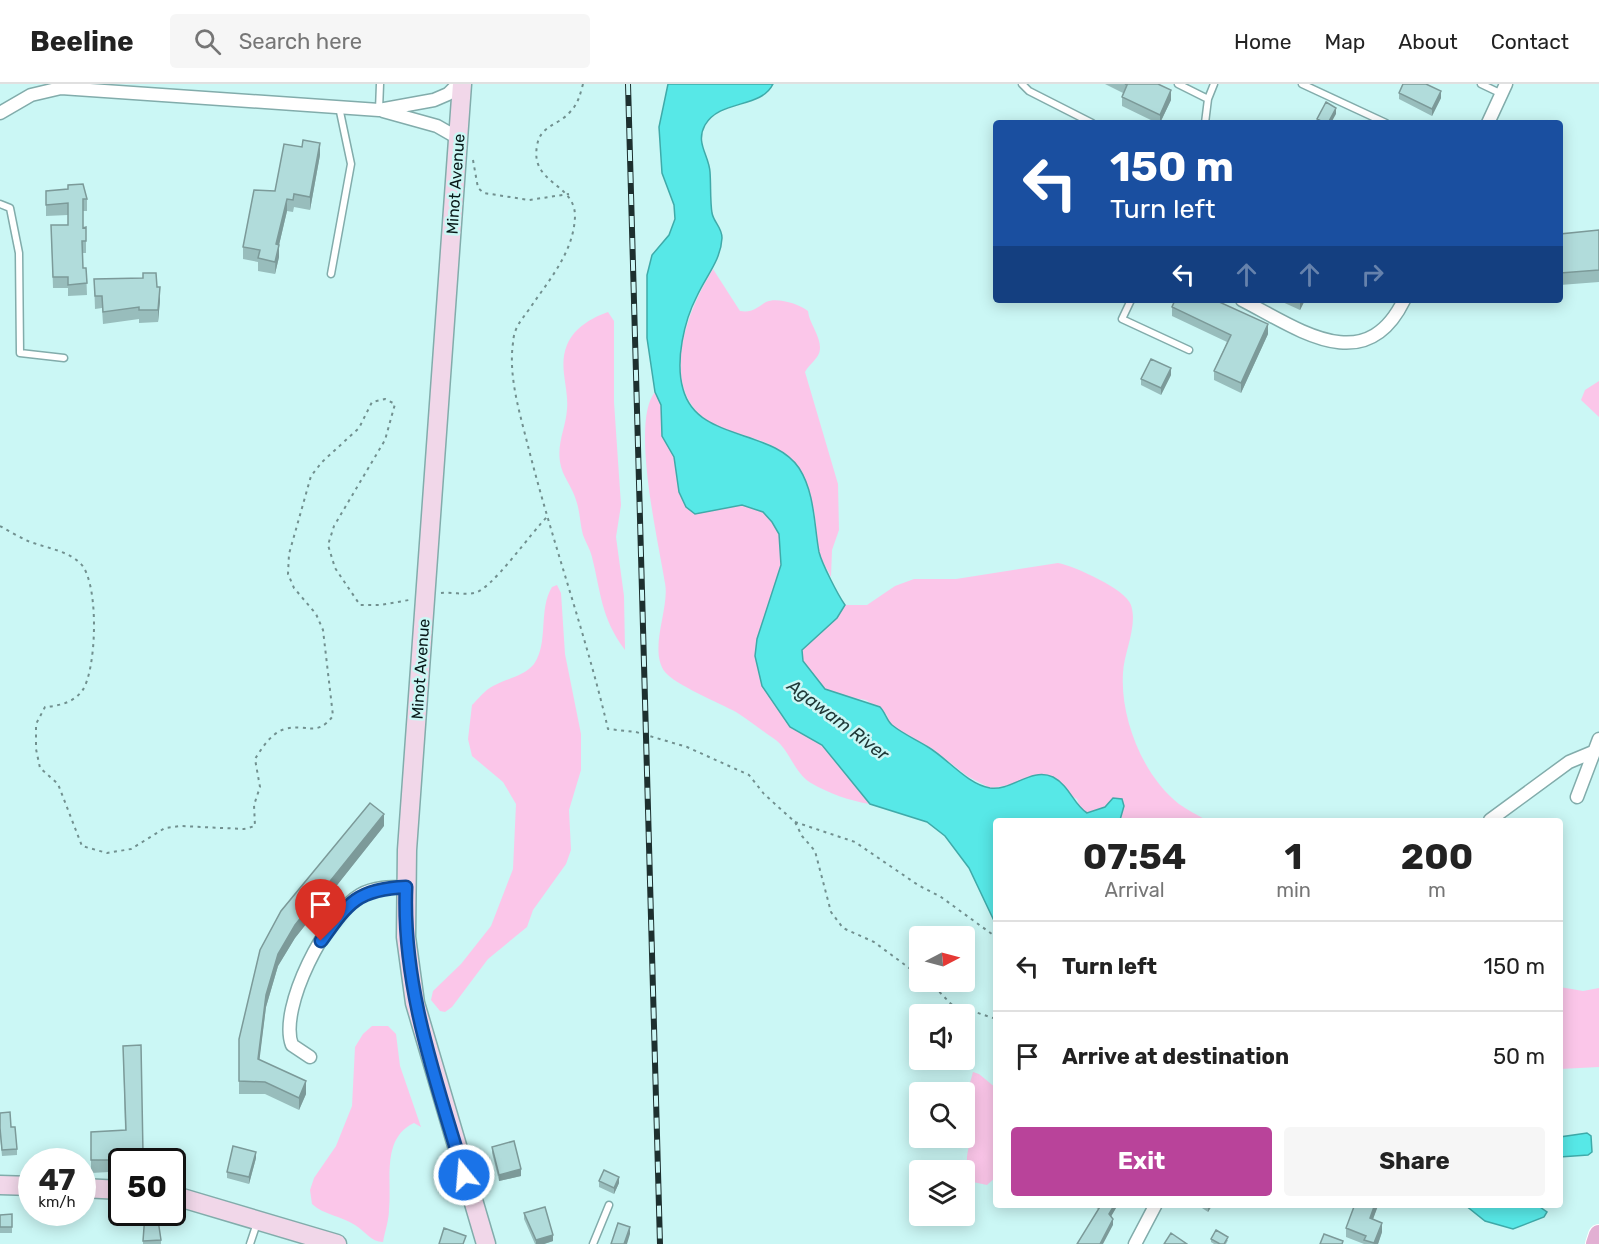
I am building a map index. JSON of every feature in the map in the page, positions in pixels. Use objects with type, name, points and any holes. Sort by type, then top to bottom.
[{"type":"main road","name":"Minot Avenue","points":[[460,84],[458,141],[406,887],[406,937],[415,1003],[486,1244]]},
{"type":"main road","points":[[0,1185],[18,1186]]},
{"type":"main road","points":[[186,1199],[258,1219],[304,1239],[337,1244]]},
{"type":"main road","points":[[1596,1244],[1599,1235]]},
{"type":"street","points":[[379,110],[435,100],[460,84]]},
{"type":"street","points":[[0,113],[50,87],[114,88],[379,110],[437,126],[458,141]]},
{"type":"street","points":[[1489,120],[1504,89]]},
{"type":"street","points":[[1248,303],[1318,339],[1340,344],[1369,338],[1384,330],[1402,303]]},
{"type":"street","points":[[1577,797],[1599,739]]},
{"type":"street","points":[[1493,818],[1569,762],[1593,752]]},
{"type":"street","points":[[310,1057],[292,1045],[290,1032],[301,980],[311,957],[337,918],[354,899],[376,889],[406,887]]},
{"type":"street","points":[[1136,1244],[1154,1208]]},
{"type":"lane","points":[[379,110],[380,84]]},
{"type":"lane","points":[[1022,84],[1029,92],[1086,120]]},
{"type":"lane","points":[[1178,84],[1208,99]]},
{"type":"lane","points":[[1205,120],[1208,99],[1214,84]]},
{"type":"lane","points":[[1302,84],[1380,120]]},
{"type":"lane","points":[[1481,84],[1504,89]]},
{"type":"lane","points":[[331,274],[351,164],[339,106]]},
{"type":"lane","points":[[0,204],[10,208],[19,253],[20,353],[64,358]]},
{"type":"lane","points":[[1130,303],[1122,319],[1189,350]]},
{"type":"lane","points":[[593,1244],[609,1205]]},
{"type":"lane","points":[[250,1244],[258,1219]]},
{"type":"path","points":[[583,84],[579,99],[570,113],[546,127],[539,135],[536,148],[538,165],[547,180],[569,194],[575,214],[571,244],[564,259],[515,326],[512,346],[518,405],[548,516],[587,645],[608,729],[636,732],[722,761],[749,776],[795,822],[802,836],[815,851],[831,912],[843,928],[873,942],[909,968]]},
{"type":"path","points":[[458,141],[474,162],[478,188],[484,193],[529,200],[569,194]]},
{"type":"path","points":[[0,526],[27,541],[59,550],[81,563],[92,591],[93,625],[88,678],[81,693],[63,705],[45,708],[36,724],[36,749],[40,768],[58,784],[82,846],[107,853],[131,849],[165,828],[180,826],[244,829],[255,826],[254,805],[260,787],[255,759],[263,747],[285,729],[311,730],[325,727],[333,716],[323,630],[316,614],[294,588],[288,574],[289,554],[311,476],[328,455],[359,428],[372,402],[385,399],[395,404],[385,440],[334,526],[328,545],[335,568],[360,605],[380,605],[457,591],[474,593],[493,582],[527,537],[548,516]]},
{"type":"path","points":[[795,822],[855,842],[918,885],[941,897],[993,935]]},
{"type":"path","points":[[939,992],[951,1004],[993,1018]]},
{"type":"shaded area","points":[[713,269],[740,311],[751,311],[766,302],[776,300],[794,304],[808,311],[819,340],[820,352],[805,372],[838,484],[839,530],[832,550],[831,577],[818,550],[811,501],[780,454],[771,445],[709,422],[693,407],[684,389],[681,369],[682,348],[687,327],[694,306]]},
{"type":"shaded area","points":[[608,312],[614,321],[614,402],[621,505],[616,537],[624,596],[625,650],[606,616],[591,554],[583,535],[577,504],[563,472],[559,455],[567,409],[564,353],[570,339],[584,324]]},
{"type":"shaded area","points":[[1599,381],[1599,417],[1581,400],[1585,390]]},
{"type":"shaded area","points":[[655,392],[661,405],[662,436],[674,457],[679,492],[695,514],[742,505],[763,512],[779,534],[781,565],[757,639],[790,727],[822,745],[870,804],[839,796],[811,783],[800,773],[784,748],[773,738],[736,712],[670,677],[660,663],[659,641],[666,593],[648,484],[645,429],[648,407]]},
{"type":"shaded area","points":[[1058,563],[1087,573],[1120,592],[1131,605],[1133,613],[1124,665],[1123,690],[1125,709],[1136,745],[1166,792],[1182,806],[1203,818],[1121,818],[1113,799],[1105,807],[1087,813],[1080,809],[1077,799],[1030,776],[1011,785],[990,788],[967,776],[931,748],[898,730],[889,723],[887,715],[866,700],[840,696],[825,689],[803,661],[802,650],[837,618],[845,605],[867,605],[895,586],[914,579],[956,579]]},
{"type":"shaded area","points":[[557,585],[561,593],[565,654],[581,734],[581,770],[569,810],[571,850],[566,864],[533,910],[527,927],[488,959],[452,1007],[445,1012],[440,1011],[431,1000],[433,991],[461,964],[491,926],[513,869],[516,804],[503,782],[472,756],[468,739],[472,705],[490,688],[520,675],[534,664],[541,646],[545,606],[552,587]]},
{"type":"shaded area","points":[[1563,988],[1583,991],[1599,988],[1599,1067],[1563,1069]]},
{"type":"shaded area","points":[[372,1026],[388,1026],[396,1034],[400,1066],[421,1127],[414,1123],[404,1130],[392,1149],[389,1213],[383,1242],[372,1238],[350,1222],[317,1208],[312,1204],[310,1190],[314,1178],[336,1146],[352,1106],[355,1047],[363,1034]]},
{"type":"shaded area","points":[[973,1072],[993,1086],[993,1180],[987,1185],[975,1182],[975,1160],[967,1160],[969,1148],[975,1148],[975,1082],[970,1082]]},
{"type":"water","name":"Agawam River","points":[[668,84],[773,84],[759,97],[720,111],[712,117],[702,131],[701,138],[710,172],[712,213],[722,238],[716,261],[688,317],[682,341],[680,366],[683,389],[691,406],[703,418],[787,455],[799,468],[804,478],[811,498],[819,552],[830,579],[845,605],[837,618],[802,650],[803,661],[825,689],[880,707],[892,725],[924,744],[973,782],[982,786],[998,788],[1037,775],[1053,777],[1068,790],[1078,805],[1087,813],[1105,807],[1113,798],[1122,799],[1124,806],[1121,818],[993,818],[993,919],[969,868],[945,836],[927,822],[870,804],[822,745],[790,727],[762,686],[755,656],[757,639],[781,565],[779,534],[772,522],[763,512],[742,505],[695,514],[686,507],[679,492],[674,457],[662,436],[661,405],[655,392],[647,338],[647,275],[652,255],[669,235],[675,219],[674,205],[662,173],[659,127]]},
{"type":"water","points":[[1587,1133],[1591,1136],[1592,1152],[1588,1155],[1563,1157],[1563,1137]]},
{"type":"water","points":[[1469,1208],[1541,1208],[1547,1212],[1544,1217],[1513,1229],[1485,1221]]},
{"type":"building","points":[[1125,84],[1158,84],[1171,90],[1160,115],[1122,97],[1127,85]]},
{"type":"building","points":[[1403,84],[1426,84],[1441,91],[1432,109],[1399,93]]},
{"type":"building","points":[[1326,102],[1336,108],[1330,120],[1317,119]]},
{"type":"building","points":[[303,140],[320,143],[310,197],[294,194],[293,200],[287,199],[276,244],[279,245],[275,262],[258,258],[260,250],[243,247],[254,190],[275,191],[284,144],[302,147]]},
{"type":"building","points":[[83,184],[87,199],[83,199],[83,228],[86,227],[86,241],[82,241],[83,268],[86,268],[87,283],[68,285],[68,277],[53,277],[51,225],[68,225],[68,203],[46,205],[46,191],[68,189],[68,185]]},
{"type":"building","points":[[1599,230],[1599,270],[1563,273],[1563,234]]},
{"type":"building","points":[[143,273],[156,273],[157,287],[160,287],[158,310],[139,310],[139,307],[103,312],[102,296],[95,296],[94,279],[143,278]]},
{"type":"building","points":[[1174,303],[1222,303],[1268,324],[1241,383],[1214,371],[1231,335],[1172,307]]},
{"type":"building","points":[[1151,359],[1171,368],[1161,388],[1141,379]]},
{"type":"building","points":[[370,803],[384,814],[295,925],[278,954],[266,995],[258,1059],[306,1081],[299,1098],[265,1082],[239,1081],[239,1039],[260,950],[281,911]]},
{"type":"building","points":[[141,1045],[143,1148],[108,1148],[108,1160],[96,1160],[96,1148],[91,1148],[91,1132],[126,1130],[123,1046]]},
{"type":"building","points":[[10,1112],[11,1127],[15,1127],[17,1149],[2,1150],[0,1113]]},
{"type":"building","points":[[514,1141],[521,1169],[499,1175],[492,1147]]},
{"type":"building","points":[[233,1146],[256,1152],[249,1177],[227,1172]]},
{"type":"building","points":[[604,1170],[619,1177],[614,1188],[599,1181]]},
{"type":"building","points":[[545,1207],[553,1235],[536,1240],[524,1213]]},
{"type":"building","points":[[1099,1208],[1113,1208],[1109,1214],[1113,1219],[1100,1244],[1077,1244]]},
{"type":"building","points":[[1354,1208],[1374,1208],[1370,1218],[1382,1223],[1374,1243],[1364,1240],[1366,1236],[1346,1228]]},
{"type":"building","points":[[12,1214],[12,1227],[0,1227],[0,1215]]},
{"type":"building","points":[[618,1223],[630,1227],[624,1244],[611,1244]]},
{"type":"building","points":[[144,1226],[159,1226],[161,1240],[143,1241]]},
{"type":"building","points":[[444,1228],[466,1236],[463,1244],[439,1244]]},
{"type":"building","points":[[1216,1230],[1228,1237],[1224,1244],[1211,1239]]},
{"type":"building","points":[[1171,1233],[1187,1244],[1164,1244]]},
{"type":"building","points":[[1324,1234],[1343,1241],[1342,1244],[1320,1244]]},
{"type":"railway","points":[[628,84],[660,1244]]},
{"type":"route","points":[[321,941],[343,910],[360,895],[386,887],[406,887],[406,937],[415,1003],[464,1175]]}]
